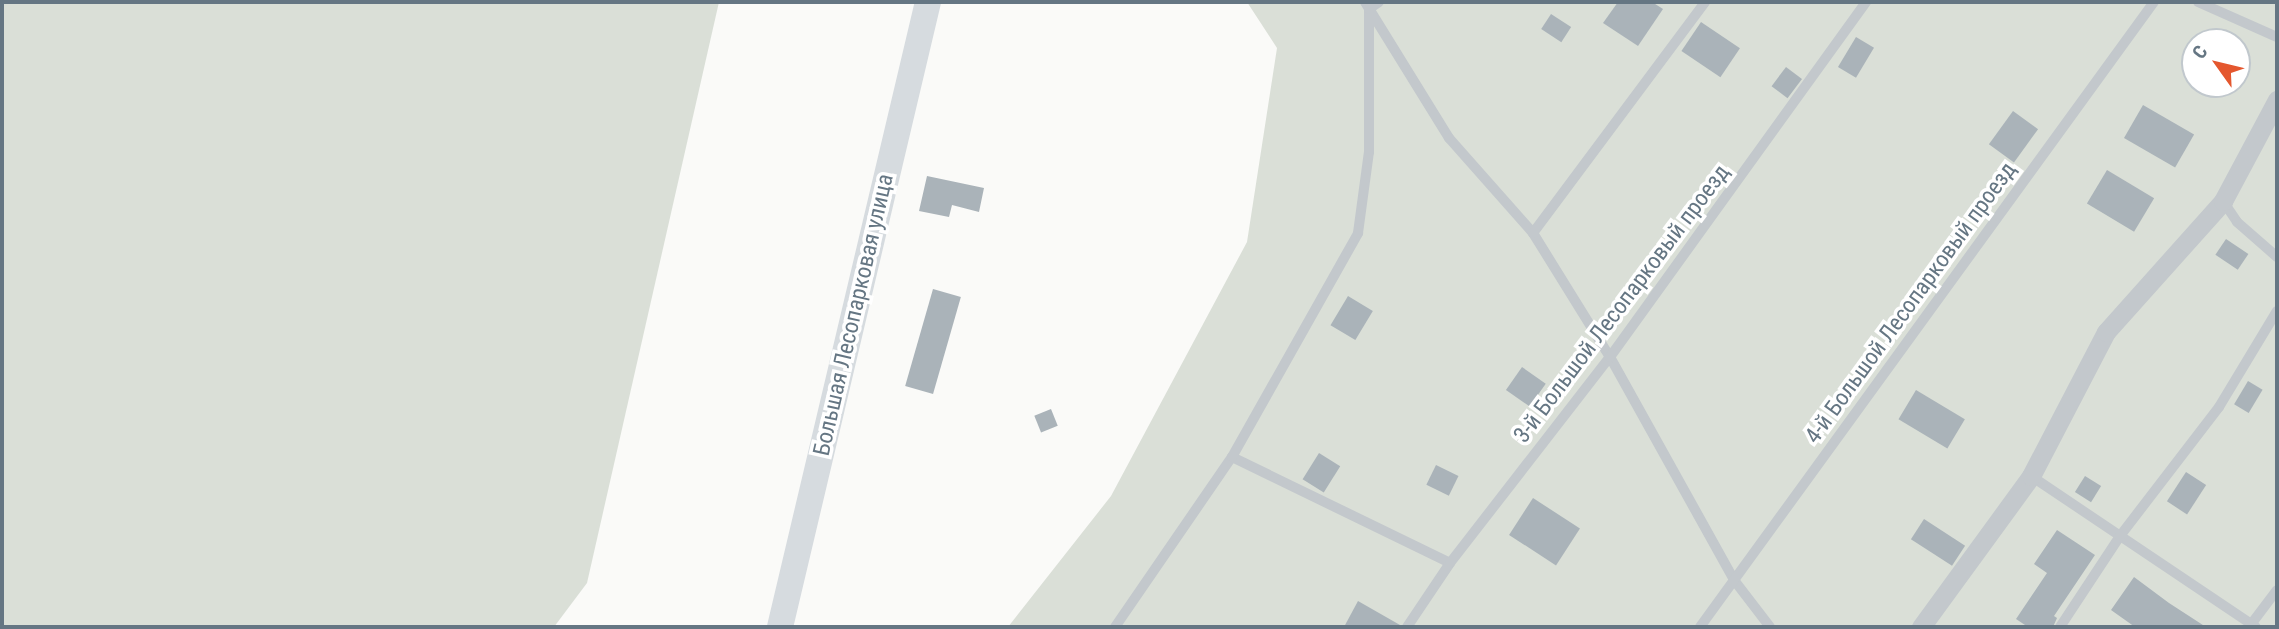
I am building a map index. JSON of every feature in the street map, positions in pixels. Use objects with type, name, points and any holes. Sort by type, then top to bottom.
[{"type":"main road","name":"Большая Лесопарковая улица","points":[[780,627],[928,2]]},
{"type":"street","points":[[1921,627],[2031,476],[2106,332],[2223,201],[2277,100]]},
{"type":"lane","points":[[1367,6],[1379,2]]},
{"type":"lane","points":[[1533,233],[1705,2]]},
{"type":"lane","name":"3-й Большой Лесопарковый проезд","points":[[1406,627],[1450,563],[1610,358],[1866,2]]},
{"type":"lane","name":"4-й Большой Лесопарковый проезд","points":[[1700,627],[2154,2]]},
{"type":"lane","points":[[2198,2],[2277,37]]},
{"type":"lane","points":[[1367,6],[1449,138],[1533,233],[1610,358],[1734,580],[1770,627]]},
{"type":"lane","points":[[1115,627],[1232,457],[1358,233],[1369,152],[1367,6]]},
{"type":"lane","points":[[2223,201],[2237,222],[2277,257]]},
{"type":"lane","points":[[2060,627],[2120,536],[2219,407],[2277,311]]},
{"type":"lane","points":[[1232,457],[1450,563]]},
{"type":"lane","points":[[2031,476],[2252,626],[2277,590]]},
{"type":"shaded area","points":[[2,2],[719,2],[587,583],[554,627],[2,627]]},
{"type":"shaded area","points":[[1247,2],[2277,2],[2277,627],[1008,627],[1111,496],[1247,242],[1277,48]]},
{"type":"building","points":[[1618,2],[1652,2],[1663,9],[1638,46],[1603,23]]},
{"type":"building","points":[[1551,14],[1571,27],[1561,42],[1541,29]]},
{"type":"building","points":[[1701,22],[1740,48],[1720,77],[1681,51]]},
{"type":"building","points":[[1856,37],[1874,48],[1856,78],[1838,67]]},
{"type":"building","points":[[1786,67],[1802,79],[1788,98],[1772,86]]},
{"type":"building","points":[[2143,105],[2194,134],[2175,167],[2124,138]]},
{"type":"building","points":[[2013,111],[2038,129],[2014,162],[1989,144]]},
{"type":"building","points":[[2107,170],[2154,198],[2134,232],[2087,203]]},
{"type":"building","points":[[927,176],[984,188],[979,212],[952,205],[949,217],[919,211]]},
{"type":"building","points":[[2226,239],[2248,254],[2238,270],[2215,255]]},
{"type":"building","points":[[933,289],[961,297],[933,394],[905,386]]},
{"type":"building","points":[[1348,296],[1373,311],[1355,340],[1330,325]]},
{"type":"building","points":[[1522,367],[1546,384],[1530,407],[1506,390]]},
{"type":"building","points":[[2248,381],[2263,390],[2249,413],[2234,404]]},
{"type":"building","points":[[1916,390],[1965,419],[1947,449],[1898,419]]},
{"type":"building","points":[[1051,409],[1058,426],[1041,432],[1034,416]]},
{"type":"building","points":[[1319,453],[1340,466],[1324,493],[1303,479]]},
{"type":"building","points":[[1436,465],[1458,476],[1449,496],[1426,485]]},
{"type":"building","points":[[2186,472],[2206,485],[2187,514],[2167,501]]},
{"type":"building","points":[[2085,476],[2101,486],[2091,502],[2075,492]]},
{"type":"building","points":[[1533,498],[1580,528],[1556,565],[1509,535]]},
{"type":"building","points":[[1924,519],[1965,546],[1952,566],[1911,539]]},
{"type":"building","points":[[2057,530],[2095,555],[2054,616],[2057,618],[2053,627],[2028,627],[2016,619],[2047,573],[2034,564]]},
{"type":"building","points":[[2134,577],[2206,627],[2135,627],[2111,610]]},
{"type":"building","points":[[1358,601],[1400,625],[1400,627],[1344,627]]}]
